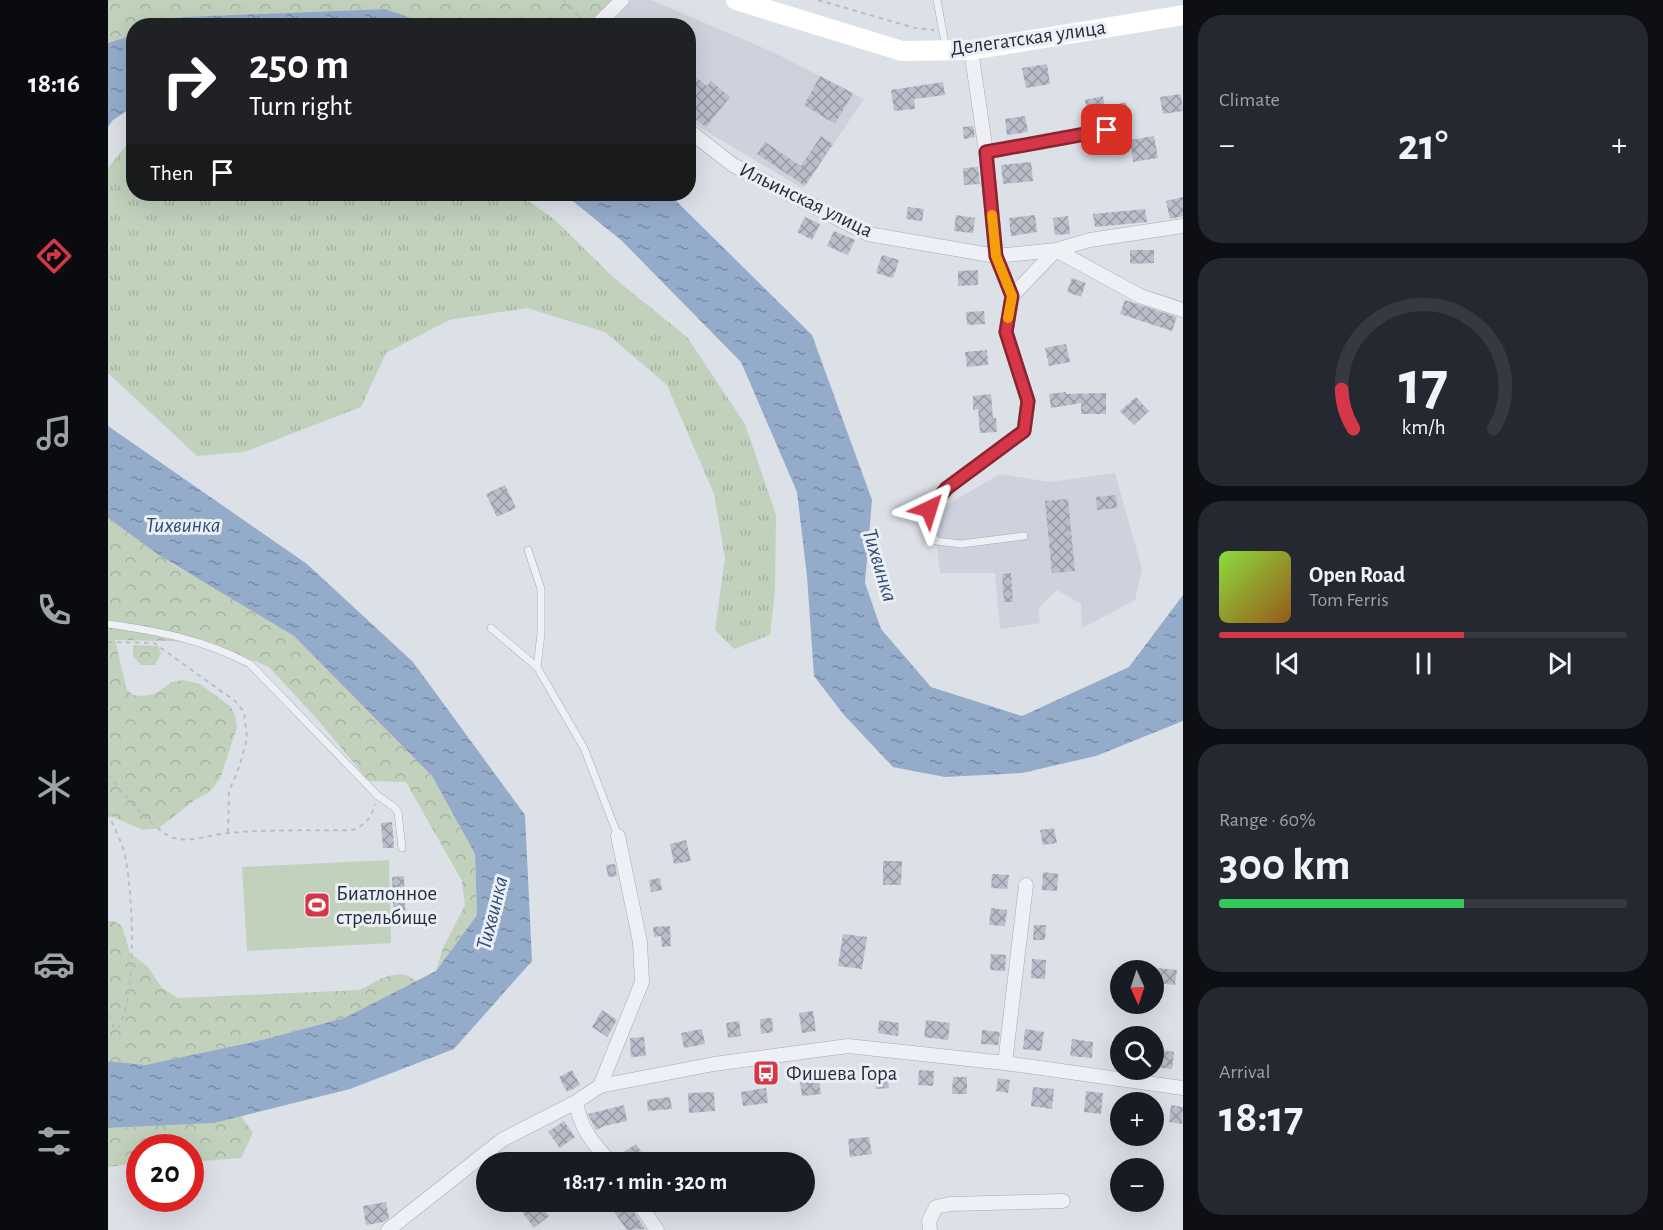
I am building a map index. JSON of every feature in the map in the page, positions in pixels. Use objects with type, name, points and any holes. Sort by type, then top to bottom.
[{"type":"street","points":[[604,18],[622,0]]},
{"type":"street","name":"Делегатская улица","points":[[746,2],[902,51],[972,50],[1183,15]]},
{"type":"street","points":[[972,50],[986,152],[996,256],[1012,296],[1006,332],[1028,401],[1024,431]]},
{"type":"street","name":"Ильинская улица","points":[[696,136],[733,165],[868,234],[996,256],[1056,250],[1090,240],[1183,226]]},
{"type":"street","points":[[1012,296],[1056,250],[1140,296],[1183,310]]},
{"type":"street","points":[[600,1086],[642,982],[640,942],[618,836]]},
{"type":"street","points":[[1005,1063],[1026,885]]},
{"type":"street","points":[[388,1230],[502,1140],[576,1102],[600,1086],[714,1064],[848,1046],[1005,1063],[1183,1088]]},
{"type":"street","points":[[576,1102],[579,1120],[602,1152]]},
{"type":"street","points":[[930,1230],[929,1221],[936,1207],[950,1204],[1063,1201]]},
{"type":"street","points":[[645,1212],[657,1230]]},
{"type":"lane","points":[[937,0],[946,51]]},
{"type":"lane","points":[[986,152],[1128,126]]},
{"type":"lane","points":[[1024,431],[947,488],[929,509],[929,528],[936,541],[962,544],[1024,536]]},
{"type":"lane","points":[[528,550],[541,589],[541,634],[537,667]]},
{"type":"lane","points":[[108,624],[182,637],[226,651],[250,664],[378,796],[394,807],[398,812],[402,848]]},
{"type":"lane","points":[[492,628],[537,667],[584,748],[618,836]]},
{"type":"path","points":[[563,0],[580,18]]},
{"type":"path","points":[[818,0],[915,28],[942,29]]},
{"type":"path","points":[[108,642],[154,643],[235,701],[244,712],[247,738],[242,758],[229,790],[228,833]]},
{"type":"path","points":[[108,775],[162,833],[186,840],[228,833],[353,830],[364,826],[371,817],[378,796]]},
{"type":"path","points":[[108,813],[126,858],[131,920],[131,971],[127,1006],[119,1027],[108,1029]]},
{"type":"path","points":[[108,1011],[114,1028]]},
{"type":"shaded area","points":[[631,0],[651,0],[693,18],[616,18]]},
{"type":"shaded area","points":[[696,19],[775,53],[864,99],[802,188],[696,125]]},
{"type":"shaded area","points":[[1115,473],[1142,569],[1135,600],[1082,628],[1081,604],[1057,590],[1038,608],[1040,623],[1000,629],[995,573],[940,573],[936,538],[945,506],[1000,474],[1050,482]]},
{"type":"green space","points":[[108,0],[622,0],[603,18],[411,18],[385,9],[180,18],[126,18],[126,37],[108,43]]},
{"type":"green space","points":[[126,146],[126,201],[528,201],[554,219],[615,279],[687,337],[745,424],[776,515],[775,591],[770,635],[734,649],[715,630],[725,558],[714,494],[667,385],[605,332],[527,308],[449,320],[386,353],[361,407],[244,452],[197,456],[108,373],[108,168]]},
{"type":"green space","points":[[108,518],[178,568],[294,636],[432,776],[475,854],[477,915],[436,971],[443,948],[465,905],[462,881],[406,782],[369,781],[269,667],[211,642],[115,640],[127,690],[133,695],[155,694],[172,682],[183,680],[200,684],[230,706],[235,715],[237,727],[220,779],[208,793],[196,799],[159,828],[143,830],[108,815]]},
{"type":"green space","points":[[133,645],[158,646],[161,653],[155,665],[141,665],[133,656]]},
{"type":"green space","name":"Биатлонное стрельбище","points":[[389,860],[391,943],[247,951],[242,867]]},
{"type":"green space","points":[[108,921],[114,921],[122,926],[130,953],[148,967],[162,988],[178,998],[360,990],[395,974],[409,976],[416,981],[344,1018],[266,1039],[145,1065],[108,1061]]},
{"type":"green space","points":[[241,1116],[253,1133],[241,1158],[204,1161],[204,1134],[126,1134],[126,1165],[108,1167],[108,1128],[214,1123]]},
{"type":"water","points":[[385,9],[411,18],[180,18]]},
{"type":"water","points":[[126,37],[126,112],[113,120],[108,127],[108,43]]},
{"type":"water","name":"Тихвинка","points":[[573,201],[676,201],[812,335],[872,500],[865,583],[881,629],[931,687],[1022,716],[1129,667],[1183,595],[1183,721],[1096,756],[1022,773],[945,777],[893,767],[844,715],[814,676],[807,576],[797,492],[741,362],[621,240]]},
{"type":"water","name":"Тихвинка","points":[[108,426],[307,564],[413,662],[525,815],[532,961],[454,1049],[350,1089],[214,1123],[108,1128],[108,1061],[145,1065],[266,1039],[344,1018],[436,971],[477,915],[475,854],[432,776],[294,636],[162,557],[108,518]]},
{"type":"building","points":[[1047,64],[1050,84],[1026,88],[1022,68]]},
{"type":"building","points":[[820,76],[853,93],[835,124],[804,105]]},
{"type":"building","points":[[696,77],[707,86],[711,81],[730,97],[706,127],[696,119]]},
{"type":"building","points":[[943,82],[945,95],[914,99],[915,109],[894,111],[891,90]]},
{"type":"building","points":[[1181,94],[1183,111],[1163,114],[1160,97]]},
{"type":"building","points":[[1103,96],[1105,107],[1126,102],[1129,114],[1089,122],[1085,100]]},
{"type":"building","points":[[1025,116],[1028,132],[1007,135],[1005,119]]},
{"type":"building","points":[[973,126],[975,137],[964,139],[963,127]]},
{"type":"building","points":[[821,136],[833,144],[805,186],[757,154],[765,142],[801,166]]},
{"type":"building","points":[[1154,136],[1158,158],[1133,162],[1130,140]]},
{"type":"building","points":[[1031,162],[1033,181],[1003,184],[1001,165]]},
{"type":"building","points":[[978,167],[980,184],[964,185],[963,168]]},
{"type":"building","points":[[1183,197],[1183,216],[1170,219],[1166,201]]},
{"type":"building","points":[[908,207],[924,209],[922,221],[906,219]]},
{"type":"building","points":[[1145,209],[1147,222],[1095,227],[1093,214]]},
{"type":"building","points":[[956,215],[975,218],[973,233],[954,231]]},
{"type":"building","points":[[1035,215],[1037,232],[1011,236],[1009,218]]},
{"type":"building","points":[[1068,216],[1070,234],[1055,235],[1053,218]]},
{"type":"building","points":[[805,217],[820,224],[812,240],[797,232]]},
{"type":"building","points":[[834,231],[855,240],[848,255],[827,246]]},
{"type":"building","points":[[1130,250],[1154,250],[1154,263],[1130,264]]},
{"type":"building","points":[[882,255],[899,260],[893,278],[876,273]]},
{"type":"building","points":[[978,270],[978,285],[958,286],[958,271]]},
{"type":"building","points":[[1072,278],[1086,283],[1081,297],[1067,292]]},
{"type":"building","points":[[1125,300],[1177,317],[1172,331],[1120,314]]},
{"type":"building","points":[[984,311],[985,324],[967,325],[966,312]]},
{"type":"building","points":[[1066,344],[1070,362],[1049,366],[1045,348]]},
{"type":"building","points":[[987,350],[988,365],[967,367],[965,352]]},
{"type":"building","points":[[1066,392],[1066,394],[1106,393],[1106,414],[1081,414],[1081,403],[1051,408],[1049,394]]},
{"type":"building","points":[[991,394],[997,432],[980,433],[978,409],[973,410],[973,396]]},
{"type":"building","points":[[1136,397],[1149,411],[1134,425],[1120,411]]},
{"type":"building","points":[[505,485],[516,508],[497,517],[486,494]]},
{"type":"building","points":[[1116,495],[1117,508],[1097,510],[1096,497]]},
{"type":"building","points":[[1068,499],[1075,571],[1052,573],[1045,501]]},
{"type":"building","points":[[1011,573],[1013,602],[1004,602],[1002,574]]},
{"type":"building","points":[[392,822],[394,848],[383,848],[381,823]]},
{"type":"building","points":[[1054,828],[1057,843],[1043,845],[1040,830]]},
{"type":"building","points":[[686,840],[691,861],[674,864],[670,844]]},
{"type":"building","points":[[883,861],[902,861],[901,885],[883,885]]},
{"type":"building","points":[[615,864],[617,876],[608,877],[606,865]]},
{"type":"building","points":[[1043,872],[1058,874],[1057,891],[1042,890]]},
{"type":"building","points":[[992,874],[1009,875],[1007,889],[991,888]]},
{"type":"building","points":[[404,876],[406,926],[394,927],[392,877]]},
{"type":"building","points":[[660,878],[662,890],[651,892],[649,880]]},
{"type":"building","points":[[991,908],[1007,910],[1005,926],[989,925]]},
{"type":"building","points":[[1034,925],[1046,925],[1045,940],[1033,940]]},
{"type":"building","points":[[670,926],[671,946],[662,947],[661,936],[654,937],[653,927]]},
{"type":"building","points":[[843,934],[867,937],[862,969],[838,966]]},
{"type":"building","points":[[991,954],[1006,955],[1005,971],[990,970]]},
{"type":"building","points":[[1032,959],[1046,960],[1045,979],[1031,978]]},
{"type":"building","points":[[1164,969],[1177,970],[1175,985],[1164,984]]},
{"type":"building","points":[[602,1010],[617,1020],[607,1037],[592,1027]]},
{"type":"building","points":[[813,1011],[816,1031],[802,1033],[799,1013]]},
{"type":"building","points":[[772,1018],[773,1032],[761,1034],[760,1019]]},
{"type":"building","points":[[879,1020],[899,1023],[898,1036],[878,1033]]},
{"type":"building","points":[[926,1020],[950,1023],[948,1040],[924,1037]]},
{"type":"building","points":[[739,1021],[741,1036],[728,1038],[726,1023]]},
{"type":"building","points":[[702,1029],[705,1044],[684,1048],[681,1033]]},
{"type":"building","points":[[1025,1029],[1044,1032],[1041,1051],[1023,1049]]},
{"type":"building","points":[[982,1030],[1000,1032],[998,1045],[981,1044]]},
{"type":"building","points":[[644,1037],[646,1056],[631,1057],[630,1038]]},
{"type":"building","points":[[1072,1039],[1093,1042],[1092,1058],[1070,1056]]},
{"type":"building","points":[[1164,1050],[1174,1052],[1172,1069],[1164,1068]]},
{"type":"building","points":[[572,1070],[580,1085],[567,1092],[559,1077]]},
{"type":"building","points":[[919,1070],[934,1071],[933,1086],[918,1085]]},
{"type":"building","points":[[887,1072],[889,1088],[876,1089],[874,1073]]},
{"type":"building","points":[[953,1077],[967,1077],[967,1094],[952,1094]]},
{"type":"building","points":[[998,1078],[1010,1080],[1008,1093],[996,1091]]},
{"type":"building","points":[[819,1080],[821,1094],[802,1096],[800,1082]]},
{"type":"building","points":[[1033,1087],[1054,1089],[1052,1109],[1031,1106]]},
{"type":"building","points":[[766,1088],[768,1103],[743,1106],[741,1092]]},
{"type":"building","points":[[1086,1091],[1103,1093],[1101,1114],[1084,1112]]},
{"type":"building","points":[[714,1092],[715,1111],[689,1113],[688,1093]]},
{"type":"building","points":[[670,1097],[672,1109],[648,1111],[647,1100]]},
{"type":"building","points":[[624,1105],[627,1121],[596,1130],[588,1114]]},
{"type":"building","points":[[1171,1105],[1183,1107],[1182,1124],[1169,1122]]},
{"type":"building","points":[[564,1121],[575,1137],[560,1148],[548,1132]]},
{"type":"building","points":[[869,1137],[872,1154],[850,1157],[848,1139]]},
{"type":"building","points":[[636,1144],[641,1152],[624,1152]]},
{"type":"building","points":[[386,1202],[389,1218],[384,1222],[366,1225],[363,1206]]},
{"type":"building","points":[[522,1212],[546,1212],[549,1216],[534,1228]]},
{"type":"building","points":[[614,1212],[634,1212],[645,1229],[627,1230]]},
{"type":"slow traffic","points":[[992,215],[996,256],[1012,296],[1008,318]]},
{"type":"place","name":"Биатлонное стрельбище","points":[[317,905]]},
{"type":"place","name":"Фишева Гора","points":[[766,1073]]},
{"type":"route","points":[[929,509],[947,488],[1024,431],[1028,401],[1006,332],[1012,296],[996,256],[986,152],[1107,130]]}]
